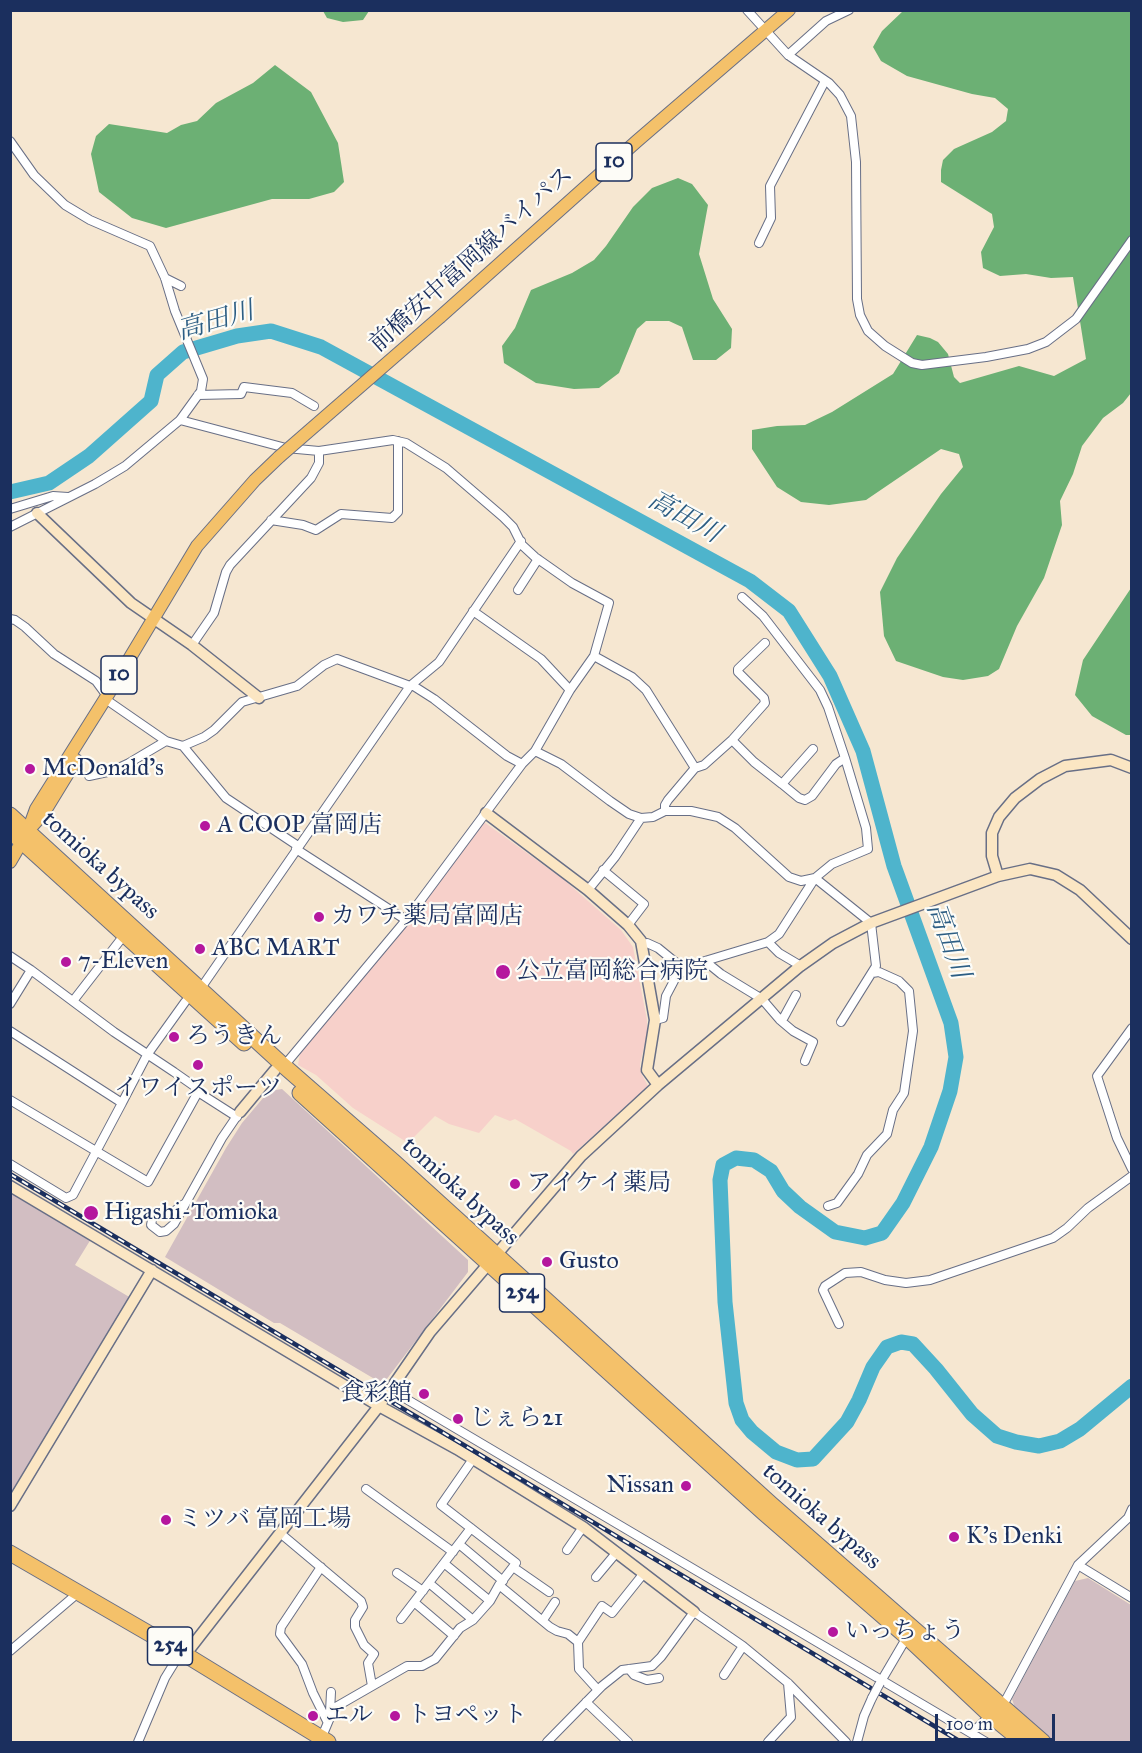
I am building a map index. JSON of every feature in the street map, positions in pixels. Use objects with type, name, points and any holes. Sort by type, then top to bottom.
[{"type":"highway","name":"tomioka bypass","points":[[10,815],[25,836],[125,934],[771,1504],[997,1712],[1023,1743]]},
{"type":"highway","name":"tomioka bypass","points":[[10,831],[25,836],[201,988],[279,1068]]},
{"type":"highway","name":"tomioka bypass","points":[[492,1258],[764,1513],[997,1712],[1043,1743]]},
{"type":"highway","name":"254","points":[[10,1552],[183,1654],[323,1741]]},
{"type":"main road","name":"前橋安中富岡線バイパス","points":[[10,862],[25,836],[36,809],[109,700],[197,546],[248,489],[279,458],[637,141],[789,10]]},
{"type":"street","points":[[747,10],[788,55],[825,81],[840,95],[851,116],[856,162],[857,299],[860,315],[868,331],[885,346],[912,363],[922,365],[986,357],[1028,349],[1046,342],[1076,319],[1131,240]]},
{"type":"street","points":[[788,55],[826,21],[849,10]]},
{"type":"street","points":[[759,243],[771,218],[770,186],[825,81]]},
{"type":"street","points":[[10,141],[34,175],[65,206],[90,220],[150,246],[165,278],[175,311],[203,380],[198,395],[180,420],[125,466],[95,484],[10,527]]},
{"type":"street","points":[[165,278],[181,286]]},
{"type":"street","points":[[198,395],[241,394],[244,387],[292,393],[314,406]]},
{"type":"street","points":[[180,420],[272,446],[319,452],[358,445],[398,441],[406,443],[430,456],[503,517],[513,527],[522,545],[538,559],[572,583],[609,603],[594,656],[570,690],[535,751],[522,764],[406,920],[238,1114],[170,1229],[160,1232],[151,1225],[153,1215],[173,1212],[184,1204]]},
{"type":"street","points":[[272,520],[303,525],[316,530],[341,514],[392,518],[398,512],[398,441]]},
{"type":"street","points":[[192,645],[214,613],[230,565],[311,478],[319,463],[319,452]]},
{"type":"street","points":[[10,509],[53,496],[69,497]]},
{"type":"street","points":[[36,513],[132,603],[192,645],[259,698]]},
{"type":"street","points":[[201,988],[411,685],[440,662],[520,541]]},
{"type":"street","points":[[518,590],[538,559]]},
{"type":"street","points":[[655,1020],[663,1018],[666,996],[676,977],[705,961],[768,942],[779,934],[815,878],[832,864],[868,849],[866,828],[828,707],[820,690],[763,616],[742,597]]},
{"type":"street","points":[[473,611],[541,659],[570,690]]},
{"type":"street","points":[[10,619],[25,627],[54,654],[96,681],[109,700],[166,741],[183,746],[226,798],[406,920]]},
{"type":"street","points":[[665,811],[668,800],[695,768],[704,765],[732,740],[765,703],[764,698],[738,672],[738,669],[765,643]]},
{"type":"street","points":[[594,656],[632,677],[646,690],[695,768]]},
{"type":"street","points":[[183,746],[214,730],[242,702],[297,686],[324,665],[337,659],[411,685],[434,699],[507,756],[522,764]]},
{"type":"street","points":[[732,740],[754,762],[799,798],[806,800],[812,796],[836,764],[844,758]]},
{"type":"street","points":[[89,776],[129,763],[166,741]]},
{"type":"street","points":[[782,784],[813,749]]},
{"type":"street","points":[[535,751],[561,764],[629,814],[641,818],[652,817],[665,811],[691,811],[718,818],[735,828],[789,877],[801,881],[815,878]]},
{"type":"street","points":[[998,876],[992,856],[992,833],[999,817],[1015,798],[1040,779],[1065,766],[1111,760],[1131,768]]},
{"type":"street","points":[[486,813],[588,890],[627,925],[641,941],[655,1020],[647,1070],[658,1085]]},
{"type":"street","points":[[588,890],[615,857],[641,818]]},
{"type":"street","points":[[138,1743],[165,1678],[379,1406],[430,1332],[492,1258],[581,1156],[658,1085],[801,966],[833,943],[871,923],[998,876],[1030,869],[1056,875],[1080,890],[1131,939]]},
{"type":"street","points":[[603,870],[644,904],[627,925]]},
{"type":"street","points":[[815,878],[871,923],[876,966],[841,1022]]},
{"type":"street","points":[[73,1001],[125,934]]},
{"type":"street","points":[[768,942],[779,953],[801,966]]},
{"type":"street","points":[[641,945],[647,943],[658,948],[685,970]]},
{"type":"street","points":[[10,956],[147,1055],[194,1086],[198,1092],[238,1114]]},
{"type":"street","points":[[705,961],[721,974],[762,999],[780,1020],[813,1042],[805,1061]]},
{"type":"street","points":[[10,1004],[31,970]]},
{"type":"street","points":[[828,1206],[837,1203],[858,1174],[867,1155],[887,1134],[893,1110],[904,1093],[913,1031],[909,992],[899,981],[879,972],[872,973]]},
{"type":"street","points":[[780,1020],[796,995]]},
{"type":"street","points":[[10,1164],[66,1198],[73,1195],[147,1055],[185,1002]]},
{"type":"street","points":[[1131,1028],[1097,1076],[1117,1138],[1131,1169]]},
{"type":"street","points":[[10,1031],[122,1103]]},
{"type":"street","points":[[10,1100],[148,1182],[198,1092]]},
{"type":"street","points":[[839,1324],[823,1290],[825,1286],[845,1274],[861,1272],[885,1280],[906,1283],[930,1280],[1053,1238],[1131,1176]]},
{"type":"street","points":[[10,1186],[584,1527],[788,1683],[846,1743]]},
{"type":"street","points":[[10,1506],[152,1270]]},
{"type":"street","points":[[391,1390],[986,1743]]},
{"type":"street","points":[[329,1718],[334,1708],[407,1666],[422,1666],[435,1659],[460,1628],[473,1620],[490,1601],[516,1563],[441,1505],[473,1459]]},
{"type":"street","points":[[366,1489],[453,1552]]},
{"type":"street","points":[[966,1730],[978,1728],[997,1712],[1078,1565],[1128,1518],[1131,1509]]},
{"type":"street","points":[[567,1550],[584,1527]]},
{"type":"street","points":[[401,1619],[471,1528]]},
{"type":"street","points":[[280,1533],[361,1601],[363,1607],[355,1620],[354,1627],[364,1645],[374,1654],[368,1662],[372,1686]]},
{"type":"street","points":[[459,1544],[556,1631],[568,1634],[578,1642]]},
{"type":"street","points":[[596,1578],[617,1551]]},
{"type":"street","points":[[445,1564],[490,1601]]},
{"type":"street","points":[[1078,1565],[1131,1598]]},
{"type":"street","points":[[321,1567],[281,1627],[280,1634],[302,1664],[313,1692],[329,1718]]},
{"type":"street","points":[[513,1568],[549,1592]]},
{"type":"street","points":[[397,1573],[423,1592]]},
{"type":"street","points":[[598,1690],[579,1668],[578,1642],[602,1606],[612,1613],[644,1573]]},
{"type":"street","points":[[429,1583],[473,1620]]},
{"type":"street","points":[[10,1651],[78,1593]]},
{"type":"street","points":[[414,1602],[454,1636]]},
{"type":"street","points":[[543,1620],[555,1602]]},
{"type":"street","points":[[547,1743],[598,1690],[622,1670],[652,1666],[662,1657],[694,1612]]},
{"type":"street","points":[[857,1743],[864,1716],[872,1698],[907,1637]]},
{"type":"street","points":[[724,1675],[743,1647]]},
{"type":"street","points":[[629,1669],[634,1675],[647,1680],[658,1678]]},
{"type":"street","points":[[768,1743],[792,1717],[788,1683]]},
{"type":"street","points":[[323,1741],[329,1718],[331,1692]]},
{"type":"street","points":[[586,1702],[628,1743]]},
{"type":"shaded area","name":"公立富岡総合病院","points":[[484,822],[563,879],[621,930],[633,947],[647,1020],[647,1034],[640,1064],[641,1073],[648,1086],[573,1154],[515,1119],[510,1121],[495,1115],[479,1133],[449,1124],[435,1116],[408,1143],[353,1108],[316,1075],[298,1065],[300,1053],[417,913]]},
{"type":"shaded area","points":[[282,1089],[468,1260],[468,1272],[383,1384],[280,1323],[274,1323],[165,1257],[242,1123],[269,1091]]},
{"type":"shaded area","points":[[11,1192],[91,1239],[75,1265],[131,1298],[11,1499]]},
{"type":"shaded area","points":[[1088,1578],[1131,1605],[1131,1742],[1051,1742],[1016,1711],[1012,1699],[1075,1581]]},
{"type":"green space","points":[[323,11],[369,11],[363,20],[343,22],[327,18]]},
{"type":"green space","points":[[903,11],[1131,11],[1131,393],[1123,403],[1103,418],[1082,446],[1073,474],[1060,501],[1062,525],[1044,578],[1017,626],[999,669],[988,676],[963,680],[943,677],[896,661],[884,636],[880,592],[897,558],[941,494],[963,467],[959,454],[941,449],[866,500],[829,505],[801,502],[777,487],[752,449],[752,430],[805,425],[832,412],[893,374],[917,335],[938,342],[948,354],[954,377],[960,383],[1019,366],[1054,376],[1086,359],[1073,277],[1051,278],[1026,274],[1000,276],[983,268],[981,252],[994,227],[992,214],[941,182],[941,170],[943,160],[954,149],[992,132],[1006,121],[1008,109],[995,98],[907,76],[881,61],[873,47],[882,31]]},
{"type":"green space","points":[[275,65],[311,92],[338,143],[344,182],[334,192],[309,199],[272,199],[166,228],[132,218],[99,192],[91,154],[96,136],[109,124],[167,133],[181,125],[197,121],[216,103],[253,83]]},
{"type":"green space","points":[[678,178],[692,184],[708,205],[699,254],[713,299],[732,329],[731,348],[716,360],[693,360],[682,327],[669,321],[646,321],[637,329],[619,373],[599,388],[574,389],[536,383],[504,363],[502,346],[515,328],[531,290],[572,273],[594,260],[633,207],[652,188]]},
{"type":"green space","points":[[1131,588],[1132,735],[1126,735],[1092,716],[1075,695],[1083,660]]},
{"type":"waterway","name":"高田川","points":[[10,492],[49,483],[89,456],[151,401],[157,375],[183,352],[237,336],[271,331],[321,347],[750,581],[789,611],[830,676],[863,751],[894,866],[951,1023],[956,1057],[950,1091],[931,1147],[903,1203],[882,1233],[865,1238],[835,1232],[800,1207],[783,1191],[771,1171],[754,1160],[736,1158],[723,1165],[720,1180],[725,1302],[736,1403],[742,1420],[752,1432],[776,1452],[797,1460],[813,1459],[847,1422],[873,1367],[887,1347],[901,1342],[913,1344],[972,1414],[997,1436],[1016,1442],[1039,1446],[1060,1441],[1080,1429],[1132,1386]]},
{"type":"railway","points":[[10,1174],[961,1742]]},
{"type":"place","name":"McDonald's","points":[[30,769]]},
{"type":"place","name":"A COOP 富岡店","points":[[205,826]]},
{"type":"place","name":"カワチ薬局富岡店","points":[[319,917]]},
{"type":"place","name":"ABC MART","points":[[200,949]]},
{"type":"place","name":"7-Eleven","points":[[66,962]]},
{"type":"place","name":"公立富岡総合病院","points":[[503,972]]},
{"type":"place","name":"ろうきん","points":[[174,1037]]},
{"type":"place","name":"イワイスポーツ","points":[[198,1065]]},
{"type":"place","name":"アイケイ薬局","points":[[515,1184]]},
{"type":"place","name":"Higashi-Tomioka","points":[[91,1213]]},
{"type":"place","name":"Gusto","points":[[547,1262]]},
{"type":"place","name":"食彩館","points":[[424,1394]]},
{"type":"place","name":"じぇら21","points":[[458,1419]]},
{"type":"place","name":"Nissan","points":[[686,1486]]},
{"type":"place","name":"ミツバ 富岡工場","points":[[166,1520]]},
{"type":"place","name":"K's Denki","points":[[954,1537]]},
{"type":"place","name":"いっちょう","points":[[833,1632]]},
{"type":"place","name":"エル","points":[[313,1716]]},
{"type":"place","name":"トヨペット","points":[[395,1716]]}]
